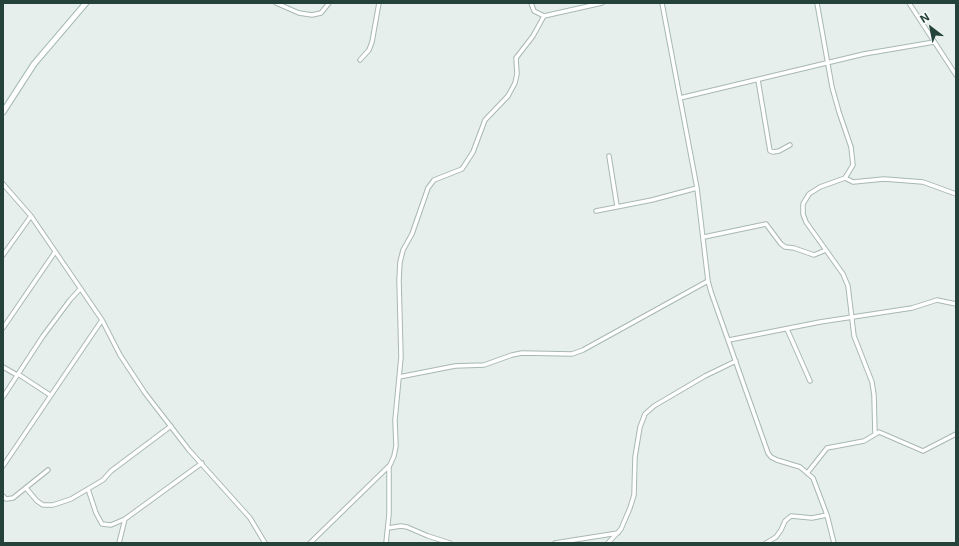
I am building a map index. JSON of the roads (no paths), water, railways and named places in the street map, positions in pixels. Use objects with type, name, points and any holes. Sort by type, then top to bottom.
[{"type":"main road","points":[[3,112],[34,64],[86,3]]},
{"type":"street","points":[[276,3],[299,13],[312,15],[320,13],[329,3]]},
{"type":"street","points":[[360,60],[369,50],[372,42],[379,3]]},
{"type":"street","points":[[531,3],[534,11],[544,16],[602,3]]},
{"type":"street","points":[[662,3],[697,188],[704,236],[708,281],[768,453],[771,457],[777,460],[800,467],[808,472],[817,486],[827,515],[834,543]]},
{"type":"street","points":[[817,3],[838,112],[853,155],[853,165],[845,178],[820,187],[809,194],[803,204],[803,214],[806,222],[842,274],[848,286],[851,317],[857,345],[872,382],[875,434]]},
{"type":"street","points":[[910,3],[956,75]]},
{"type":"street","points":[[310,543],[388,466],[394,456],[396,446],[395,420],[401,334],[400,262],[403,250],[414,229],[425,195],[434,180],[462,169],[473,152],[485,120],[508,96],[515,83],[517,74],[516,58],[533,36],[544,16]]},
{"type":"street","points":[[680,98],[864,54],[934,42]]},
{"type":"street","points":[[758,80],[770,151],[773,152],[790,145]]},
{"type":"street","points":[[609,156],[617,206]]},
{"type":"street","points":[[845,178],[853,182],[884,180],[923,182],[956,194]]},
{"type":"street","points":[[3,184],[31,216],[102,320],[130,371],[171,426],[250,518],[265,543]]},
{"type":"street","points":[[596,210],[652,200],[697,188]]},
{"type":"street","points":[[3,255],[31,216]]},
{"type":"street","points":[[704,236],[766,224],[785,247],[794,248],[811,255],[826,250]]},
{"type":"street","points":[[3,328],[55,252]]},
{"type":"street","points":[[399,377],[455,366],[484,365],[512,354],[572,354],[583,350],[708,281]]},
{"type":"street","points":[[3,398],[43,336],[80,289]]},
{"type":"street","points":[[729,340],[820,322],[912,308],[937,300],[956,304]]},
{"type":"street","points":[[3,466],[102,320]]},
{"type":"street","points":[[787,329],[810,381]]},
{"type":"street","points":[[608,543],[618,533],[625,522],[634,495],[635,457],[640,427],[645,414],[654,406],[705,376],[736,361]]},
{"type":"street","points":[[3,367],[50,395]]},
{"type":"street","points":[[26,488],[40,504],[47,506],[62,502],[88,490],[171,426]]},
{"type":"street","points":[[808,472],[827,448],[836,445],[857,443],[882,431],[923,451],[956,434]]},
{"type":"street","points":[[88,490],[102,524],[111,525],[125,519],[202,463]]},
{"type":"street","points":[[386,543],[390,501],[388,466]]},
{"type":"street","points":[[3,496],[10,499],[48,470]]},
{"type":"street","points":[[766,543],[776,537],[782,530],[785,521],[791,516],[812,518],[827,515]]},
{"type":"street","points":[[119,543],[125,519]]},
{"type":"street","points":[[388,528],[401,526],[408,527],[428,536],[450,543]]},
{"type":"street","points":[[555,543],[618,533]]}]
